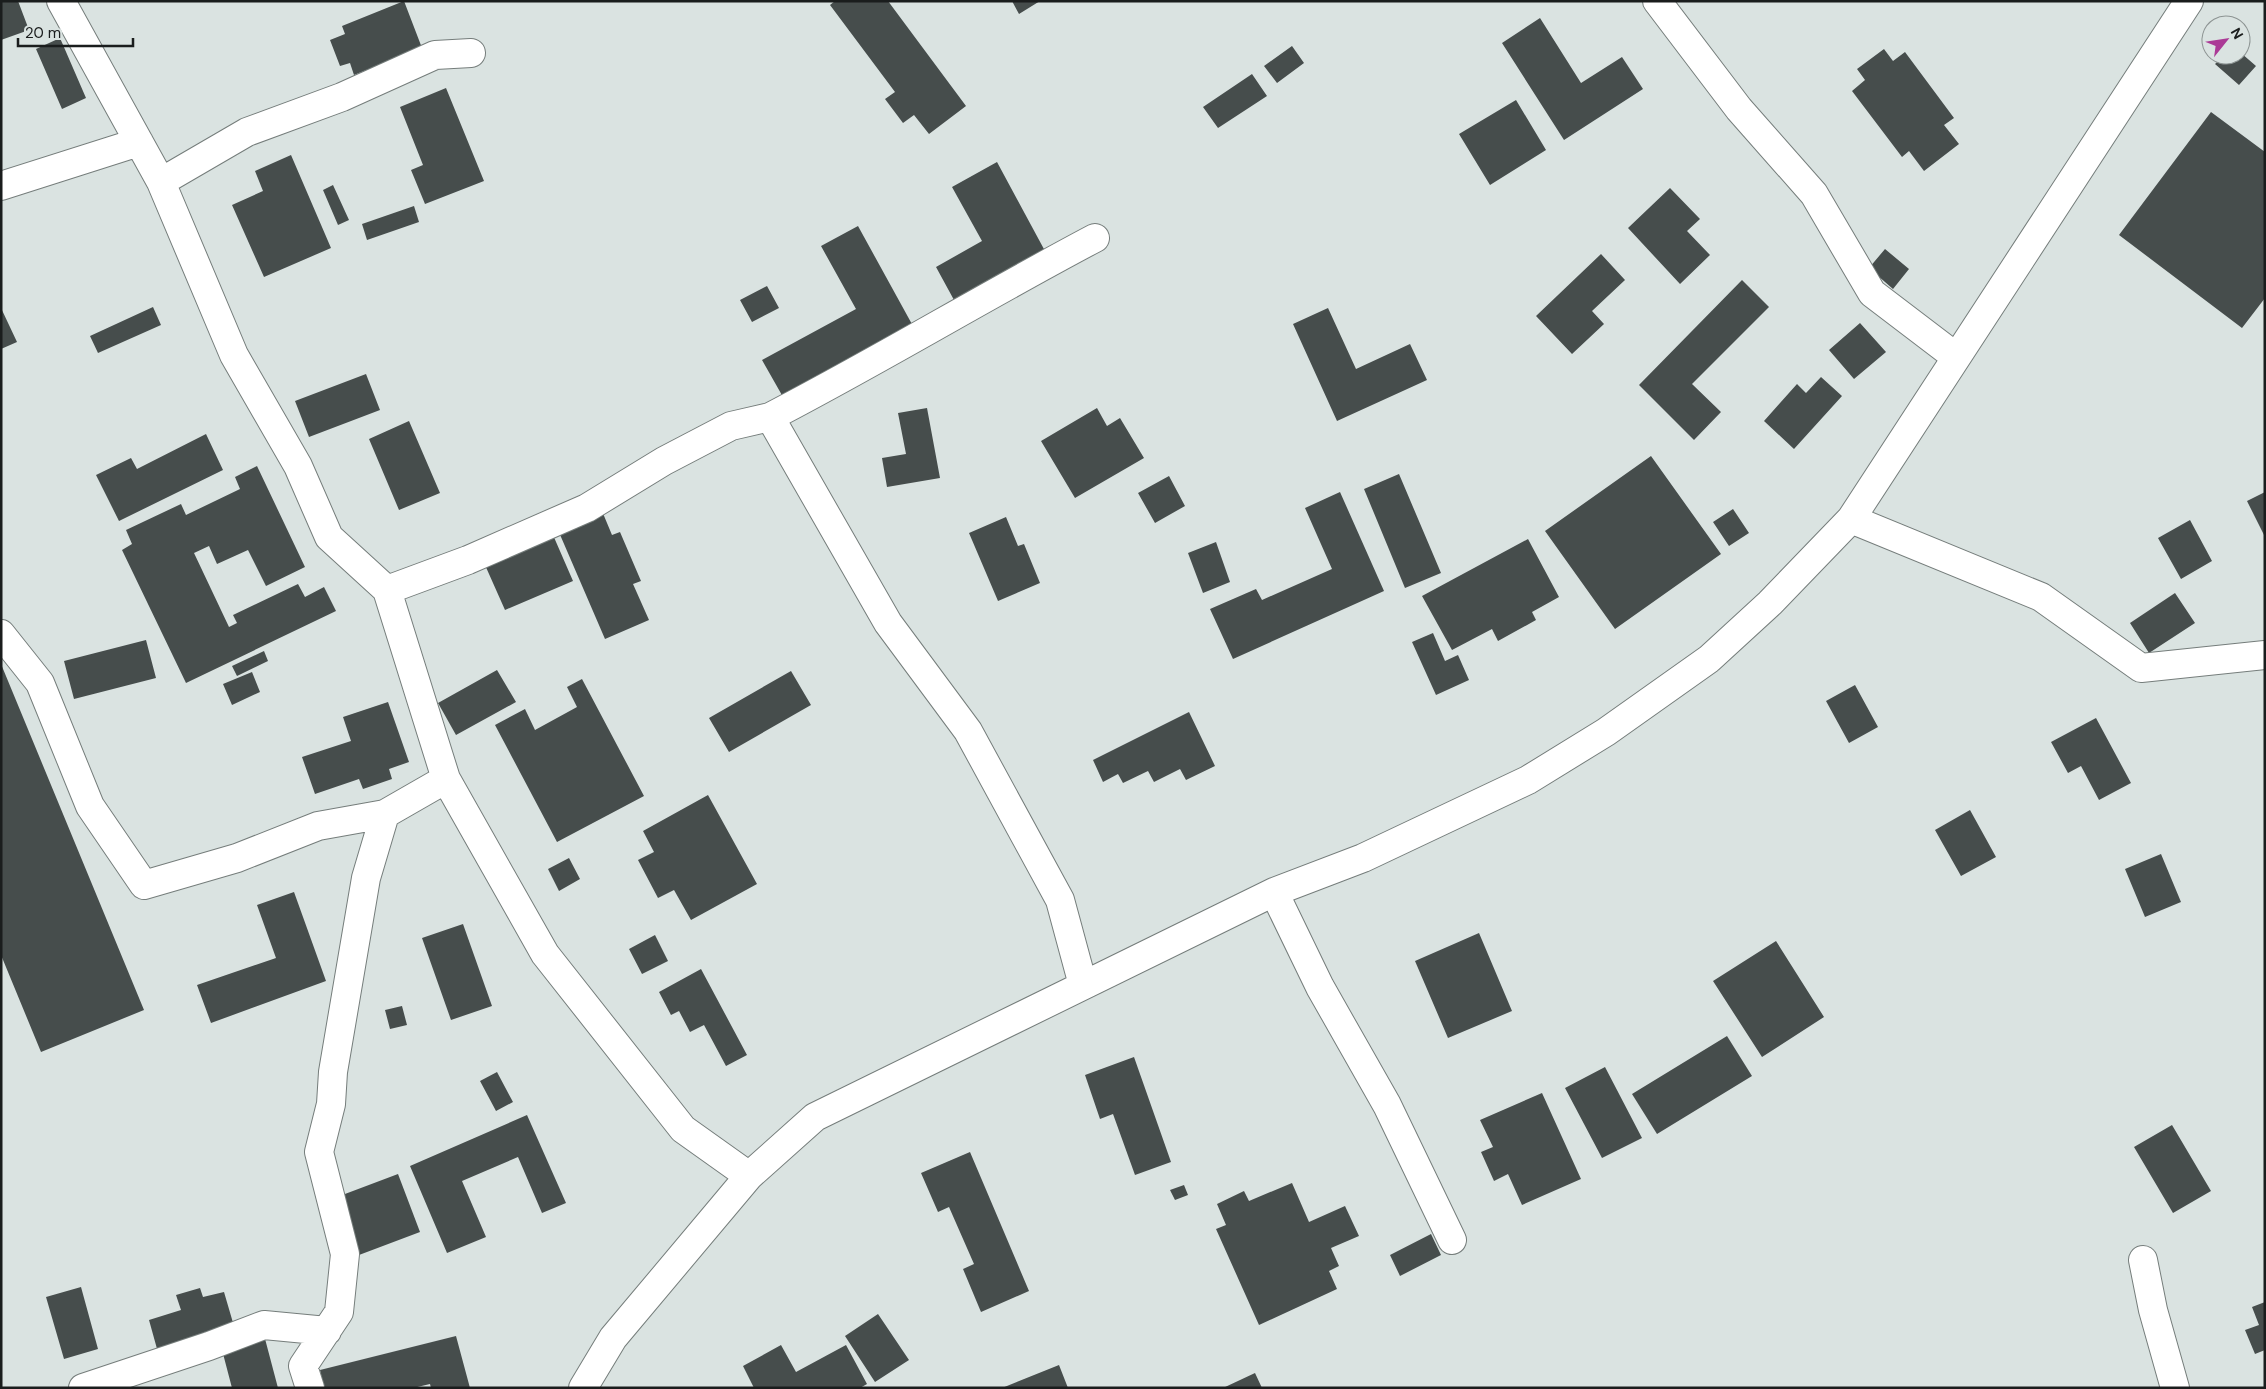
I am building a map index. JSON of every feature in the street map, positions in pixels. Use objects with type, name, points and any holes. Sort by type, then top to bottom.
[{"type":"street","points":[[61,1],[161,182],[234,355],[298,466],[329,537],[387,590],[446,779],[545,954],[683,1130],[749,1176]]},
{"type":"street","points":[[1657,1],[1739,109],[1814,194],[1872,293],[1956,357]]},
{"type":"street","points":[[583,1388],[613,1338],[749,1176],[815,1118],[1083,984],[1274,892],[1363,858],[1528,780],[1606,732],[1709,659],[1770,604],[1851,519],[2189,1]]},
{"type":"street","points":[[161,182],[247,132],[342,98],[435,55],[470,53]]},
{"type":"street","points":[[1,186],[139,142]]},
{"type":"street","points":[[387,590],[468,560],[587,508],[664,461],[731,426],[770,418],[941,325],[1016,280],[1095,238]]},
{"type":"street","points":[[770,418],[888,623],[968,731],[1060,900],[1083,984]]},
{"type":"street","points":[[1851,519],[2041,597],[2141,668],[2194,664],[2265,655]]},
{"type":"street","points":[[1,634],[40,683],[90,806],[144,885],[236,858],[318,826],[385,814],[446,779]]},
{"type":"street","points":[[310,1388],[303,1366],[339,1312],[345,1254],[319,1152],[331,1104],[333,1072],[366,878],[385,814]]},
{"type":"street","points":[[1274,892],[1320,987],[1387,1105],[1452,1240]]},
{"type":"street","points":[[2143,1260],[2175,1388]]},
{"type":"street","points":[[83,1388],[209,1346],[264,1325],[327,1331]]},
{"type":"building","points":[[1,1],[18,1],[29,30],[1,40]]},
{"type":"building","points":[[404,1],[422,48],[354,75],[350,63],[340,66],[330,40],[345,34],[342,26]]},
{"type":"building","points":[[835,1],[888,1],[966,106],[929,134],[914,115],[903,123],[885,99],[895,92],[830,5]]},
{"type":"building","points":[[1012,1],[1040,1],[1019,14]]},
{"type":"building","points":[[1540,18],[1581,83],[1622,57],[1643,89],[1564,140],[1502,43]]},
{"type":"building","points":[[60,38],[86,98],[62,109],[36,49]]},
{"type":"building","points":[[1292,46],[1304,63],[1277,83],[1264,66]]},
{"type":"building","points":[[1884,49],[1893,61],[1905,52],[1954,118],[1944,125],[1959,144],[1924,171],[1909,151],[1902,157],[1852,91],[1865,80],[1857,69]]},
{"type":"building","points":[[2251,62],[2256,66],[2239,85],[2216,65],[2251,65]]},
{"type":"building","points":[[1252,74],[1267,96],[1218,128],[1203,107]]},
{"type":"building","points":[[446,88],[484,181],[425,204],[411,170],[423,165],[400,107]]},
{"type":"building","points":[[1516,100],[1546,150],[1490,185],[1459,134]]},
{"type":"building","points":[[2211,112],[2265,152],[2265,298],[2242,328],[2119,235]]},
{"type":"building","points":[[291,155],[331,248],[264,277],[232,205],[263,191],[255,171]]},
{"type":"building","points":[[997,162],[1045,251],[954,300],[936,267],[982,241],[952,187]]},
{"type":"building","points":[[333,185],[349,220],[338,225],[323,190]]},
{"type":"building","points":[[1670,188],[1700,219],[1687,231],[1710,255],[1680,284],[1628,228]]},
{"type":"building","points":[[414,206],[419,222],[367,240],[362,224]]},
{"type":"building","points":[[858,226],[913,326],[783,397],[762,360],[856,309],[821,246]]},
{"type":"building","points":[[1885,249],[1909,269],[1893,289],[1869,268]]},
{"type":"building","points":[[1601,254],[1625,280],[1592,311],[1604,324],[1572,354],[1536,316]]},
{"type":"building","points":[[1742,280],[1769,307],[1692,384],[1721,412],[1694,440],[1639,385]]},
{"type":"building","points":[[767,286],[779,308],[752,322],[740,300]]},
{"type":"building","points":[[153,307],[161,325],[98,353],[90,336]]},
{"type":"building","points":[[1,308],[17,342],[1,349]]},
{"type":"building","points":[[1328,308],[1356,369],[1410,344],[1427,380],[1337,421],[1293,324]]},
{"type":"building","points":[[1860,323],[1886,352],[1854,379],[1829,350]]},
{"type":"building","points":[[366,374],[380,410],[309,437],[295,401]]},
{"type":"building","points":[[1821,377],[1842,396],[1794,449],[1764,421],[1797,384],[1806,393]]},
{"type":"building","points":[[927,408],[940,478],[887,487],[882,458],[906,454],[898,413]]},
{"type":"building","points":[[1097,408],[1107,426],[1120,418],[1144,458],[1075,498],[1041,441]]},
{"type":"building","points":[[409,421],[440,493],[399,510],[369,439]]},
{"type":"building","points":[[206,434],[223,470],[119,521],[96,475],[131,458],[137,469]]},
{"type":"building","points":[[1651,456],[1721,554],[1615,629],[1545,531]]},
{"type":"building","points":[[257,466],[305,567],[266,586],[248,550],[217,564],[209,546],[194,553],[229,627],[237,623],[233,615],[298,584],[305,597],[324,587],[336,611],[186,683],[122,550],[132,544],[126,530],[181,504],[186,515],[240,489],[235,477]]},
{"type":"building","points":[[1399,474],[1441,573],[1405,588],[1364,489]]},
{"type":"building","points":[[1169,476],[1185,506],[1155,523],[1138,493]]},
{"type":"building","points":[[1340,492],[1384,591],[1233,659],[1210,609],[1256,589],[1262,600],[1332,569],[1305,508]]},
{"type":"building","points":[[2265,492],[2265,537],[2247,501]]},
{"type":"building","points":[[1733,509],[1749,533],[1729,546],[1713,522]]},
{"type":"building","points":[[602,511],[612,535],[620,532],[641,581],[633,584],[649,620],[605,639],[558,530]]},
{"type":"building","points":[[1006,517],[1018,546],[1024,544],[1040,583],[998,601],[969,533]]},
{"type":"building","points":[[2190,520],[2212,561],[2181,579],[2158,538]]},
{"type":"building","points":[[553,535],[573,581],[505,610],[485,565]]},
{"type":"building","points":[[1528,539],[1559,597],[1532,612],[1536,620],[1498,641],[1492,629],[1452,650],[1422,596]]},
{"type":"building","points":[[1216,542],[1230,582],[1203,593],[1188,553]]},
{"type":"building","points":[[2175,593],[2195,623],[2149,653],[2130,623]]},
{"type":"building","points":[[1433,633],[1445,661],[1458,655],[1469,680],[1436,695],[1412,642]]},
{"type":"building","points":[[146,640],[156,678],[74,699],[64,661]]},
{"type":"building","points":[[264,651],[268,661],[237,676],[232,666]]},
{"type":"building","points":[[1,664],[144,1010],[41,1052],[1,955]]},
{"type":"building","points":[[497,670],[516,702],[456,735],[438,703]]},
{"type":"building","points":[[791,671],[811,705],[729,752],[709,718]]},
{"type":"building","points":[[252,672],[260,692],[232,705],[223,684]]},
{"type":"building","points":[[582,679],[644,796],[557,842],[495,725],[525,709],[535,730],[577,707],[567,687]]},
{"type":"building","points":[[1855,685],[1878,727],[1849,743],[1826,701]]},
{"type":"building","points":[[388,702],[409,762],[389,769],[392,779],[363,789],[359,779],[315,794],[302,757],[351,741],[343,717]]},
{"type":"building","points":[[1189,712],[1215,766],[1186,780],[1180,769],[1154,782],[1148,771],[1123,783],[1118,774],[1103,782],[1093,760]]},
{"type":"building","points":[[2096,718],[2131,783],[2099,800],[2081,766],[2068,773],[2051,742]]},
{"type":"building","points":[[708,795],[757,884],[691,920],[674,890],[658,898],[638,860],[654,852],[643,831]]},
{"type":"building","points":[[1970,810],[1996,857],[1961,876],[1935,830]]},
{"type":"building","points":[[2161,854],[2181,902],[2145,917],[2125,869]]},
{"type":"building","points":[[569,858],[580,879],[559,891],[548,869]]},
{"type":"building","points":[[294,892],[326,981],[211,1023],[197,985],[276,958],[257,905]]},
{"type":"building","points":[[463,924],[492,1006],[451,1020],[422,938]]},
{"type":"building","points":[[1479,933],[1512,1011],[1448,1038],[1415,961]]},
{"type":"building","points":[[655,935],[668,961],[642,974],[629,949]]},
{"type":"building","points":[[1776,941],[1824,1017],[1762,1057],[1713,981]]},
{"type":"building","points":[[701,969],[747,1055],[726,1066],[704,1025],[690,1032],[679,1011],[671,1015],[659,992]]},
{"type":"building","points":[[402,1006],[407,1025],[390,1029],[385,1010]]},
{"type":"building","points":[[1727,1036],[1752,1076],[1657,1134],[1632,1094]]},
{"type":"building","points":[[1134,1057],[1171,1162],[1135,1175],[1113,1114],[1100,1119],[1085,1075]]},
{"type":"building","points":[[1605,1067],[1642,1138],[1602,1158],[1565,1088]]},
{"type":"building","points":[[497,1072],[513,1102],[496,1111],[480,1081]]},
{"type":"building","points":[[1542,1093],[1581,1179],[1522,1205],[1508,1174],[1494,1181],[1481,1152],[1493,1147],[1480,1120]]},
{"type":"building","points":[[527,1115],[566,1203],[542,1213],[518,1157],[462,1181],[486,1237],[447,1253],[410,1166]]},
{"type":"building","points":[[2172,1125],[2211,1191],[2173,1213],[2134,1147]]},
{"type":"building","points":[[970,1152],[1029,1291],[981,1312],[963,1269],[974,1264],[949,1207],[938,1212],[921,1173]]},
{"type":"building","points":[[398,1174],[420,1232],[359,1255],[337,1197]]},
{"type":"building","points":[[1292,1183],[1309,1222],[1345,1206],[1359,1236],[1331,1248],[1339,1266],[1329,1271],[1337,1289],[1259,1325],[1216,1229],[1226,1225],[1217,1204],[1244,1191],[1249,1201]]},
{"type":"building","points":[[1184,1185],[1188,1195],[1175,1200],[1170,1190]]},
{"type":"building","points":[[1431,1234],[1441,1255],[1400,1276],[1390,1255]]},
{"type":"building","points":[[81,1287],[98,1349],[64,1359],[46,1297]]},
{"type":"building","points":[[200,1288],[203,1297],[224,1292],[236,1333],[159,1356],[149,1320],[181,1310],[176,1295]]},
{"type":"building","points":[[2265,1302],[2265,1350],[2255,1354],[2245,1330],[2259,1325],[2252,1307]]},
{"type":"building","points":[[878,1314],[909,1360],[875,1382],[845,1336]]},
{"type":"building","points":[[264,1335],[278,1388],[232,1388],[221,1346]]},
{"type":"building","points":[[456,1336],[470,1388],[431,1388],[430,1384],[413,1388],[324,1388],[320,1370]]},
{"type":"building","points":[[781,1345],[796,1372],[846,1345],[867,1384],[860,1388],[754,1388],[743,1366]]},
{"type":"building","points":[[1059,1365],[1068,1388],[1002,1388]]},
{"type":"building","points":[[1255,1373],[1262,1388],[1223,1388]]}]
